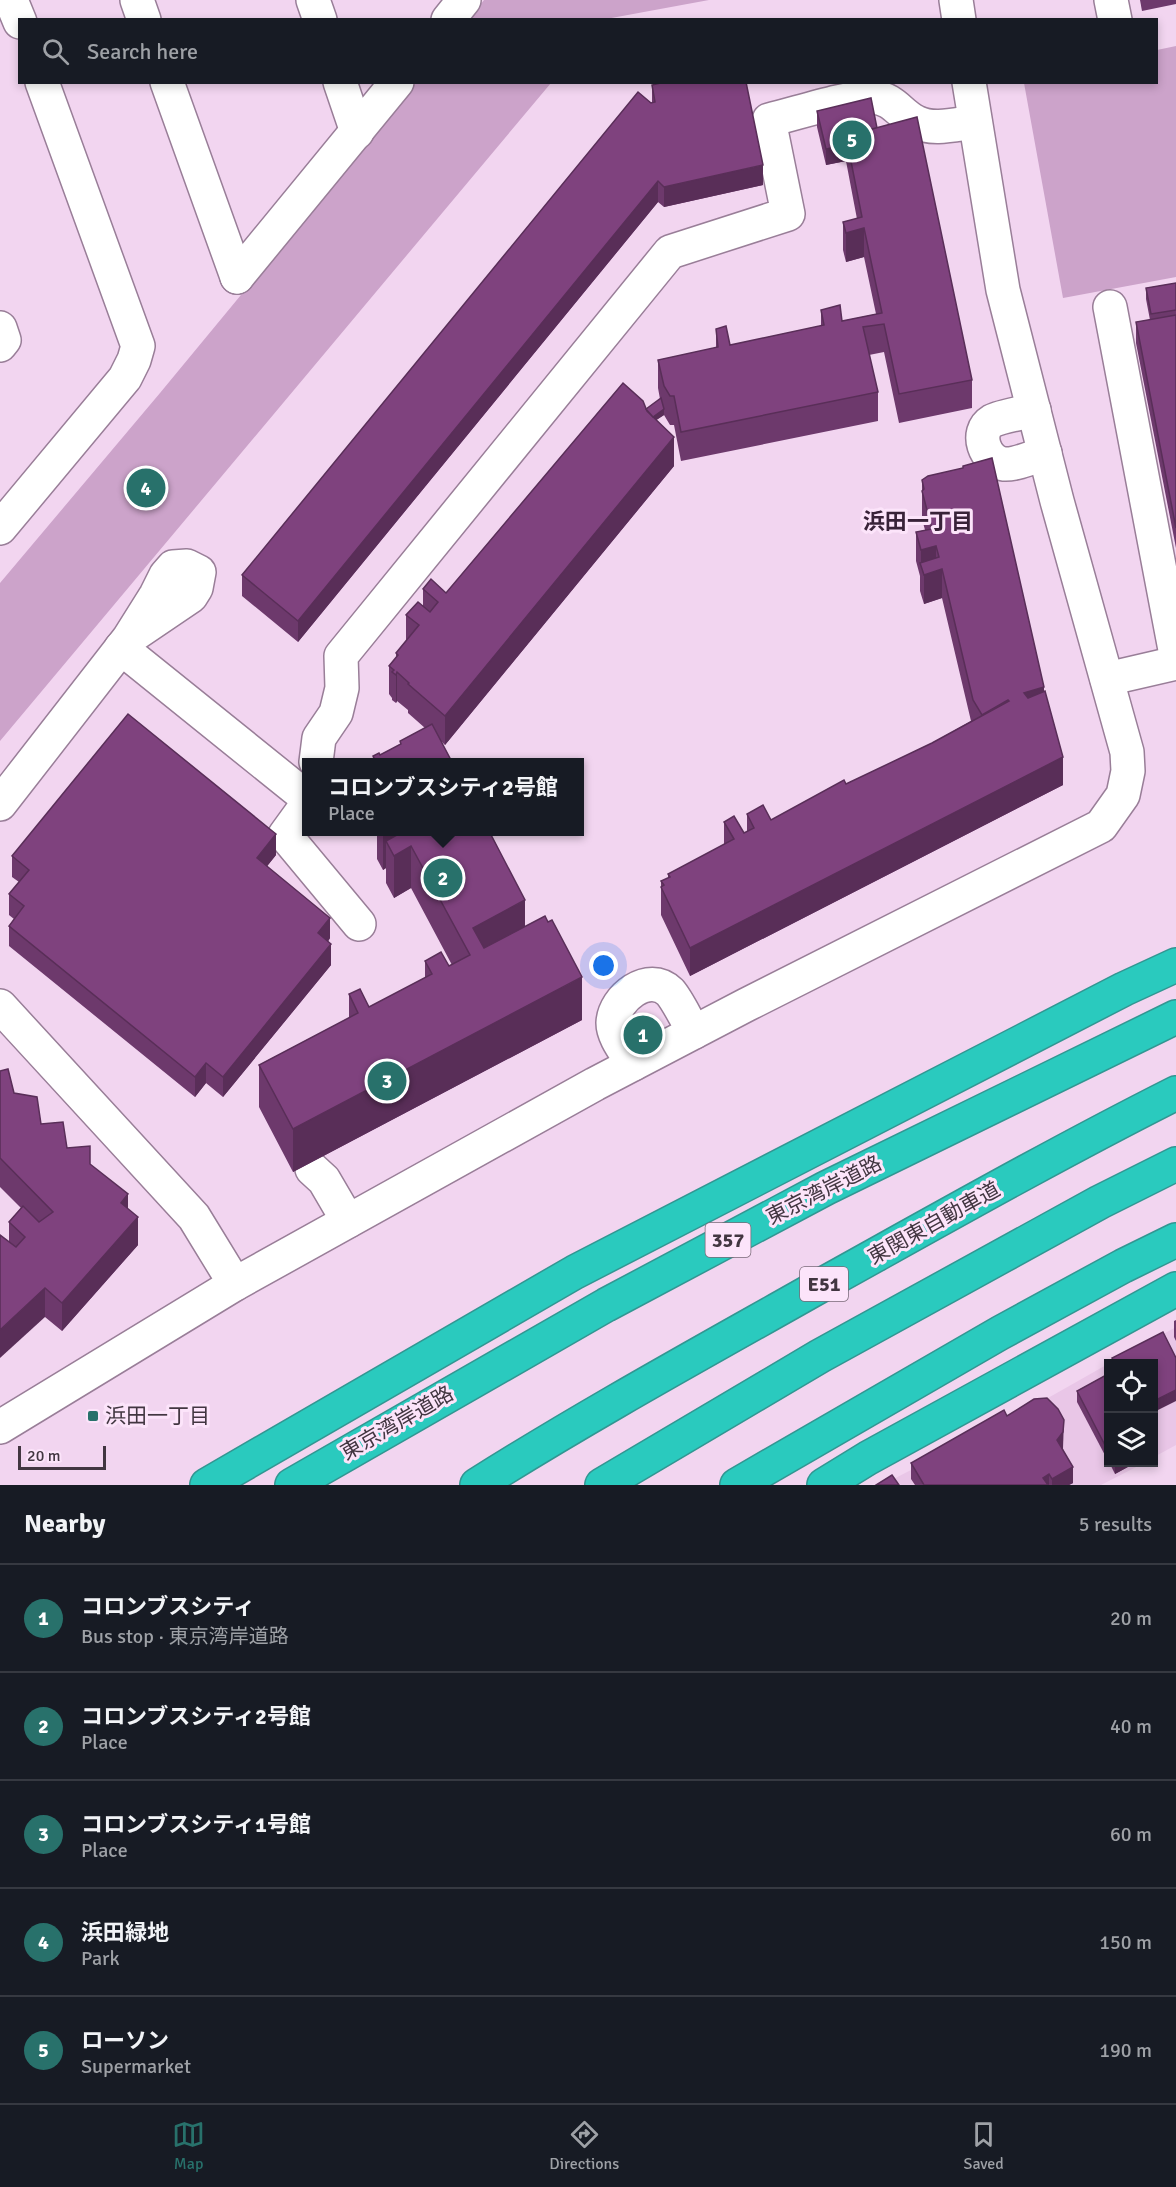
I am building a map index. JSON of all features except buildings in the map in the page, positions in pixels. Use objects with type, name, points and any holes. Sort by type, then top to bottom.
[{"type":"highway","points":[[207,1485],[575,1272],[1124,989],[1176,965]]},
{"type":"highway","name":"東京湾岸道路","points":[[292,1485],[606,1305],[805,1199],[1176,1017]]},
{"type":"highway","name":"東関東自動車道","points":[[477,1485],[588,1416],[1071,1146],[1176,1093]]},
{"type":"highway","points":[[602,1485],[820,1356],[1100,1202],[1176,1164]]},
{"type":"highway","points":[[737,1485],[1000,1333],[1176,1240]]},
{"type":"highway","points":[[824,1485],[888,1446],[1176,1289]]},
{"type":"street","points":[[11,0],[18,18]]},
{"type":"street","points":[[137,0],[143,18]]},
{"type":"street","points":[[313,0],[319,18]]},
{"type":"street","points":[[450,18],[464,0]]},
{"type":"street","points":[[956,0],[959,18]]},
{"type":"street","points":[[1111,0],[1114,18]]},
{"type":"street","points":[[0,528],[125,378],[138,346],[43,84]]},
{"type":"street","points":[[168,84],[237,277],[395,84]]},
{"type":"street","points":[[341,84],[357,132]]},
{"type":"street","points":[[0,1427],[235,1284],[633,1064],[1101,826],[1123,795],[1128,771],[1128,752],[1045,453],[1003,290],[969,84]]},
{"type":"street","points":[[316,758],[319,738],[336,713],[342,688],[341,656],[670,252],[788,214],[769,120],[844,101],[873,97],[892,102],[915,122],[932,127],[975,122]]},
{"type":"street","points":[[1110,307],[1176,656]]},
{"type":"street","points":[[0,328],[4,340],[0,345]]},
{"type":"street","points":[[1034,410],[992,422],[985,431],[983,442],[987,454],[996,463],[1006,465],[1045,453]]},
{"type":"street","points":[[0,804],[125,643],[302,794]]},
{"type":"street","points":[[1107,679],[1176,663]]},
{"type":"street","points":[[302,812],[285,835],[359,924]]},
{"type":"street","points":[[633,1064],[615,1035],[613,1023],[616,1011],[623,999],[633,989],[653,986],[670,992],[694,1032]]},
{"type":"street","points":[[0,1006],[194,1217],[235,1284]]},
{"type":"street","points":[[312,1169],[324,1180],[348,1221]]},
{"type":"shaded area","points":[[484,0],[709,0],[611,18],[470,18]]},
{"type":"shaded area","points":[[1176,46],[1176,277],[1063,298],[1024,84],[1158,84],[1158,50]]},
{"type":"shaded area","points":[[415,84],[550,84],[0,741],[0,583]]},
{"type":"shaded area","points":[[1176,1327],[1176,1445],[1158,1455],[1158,1359],[1119,1359]]},
{"type":"shaded area","points":[[1104,1366],[1104,1467],[1136,1467],[1101,1485],[882,1485],[1025,1411]]},
{"type":"place","name":"ローソン","points":[[852,140]]},
{"type":"place","name":"浜田緑地","points":[[146,488]]},
{"type":"place","name":"コロンブスシティ2号館","points":[[443,878]]},
{"type":"place","name":"コロンブスシティ","points":[[643,1035]]},
{"type":"place","name":"コロンブスシティ1号館","points":[[387,1081]]},
{"type":"place","name":"浜田一丁目","points":[[93,1416]]},
{"type":"district","name":"浜田一丁目","points":[[918,521]]}]
